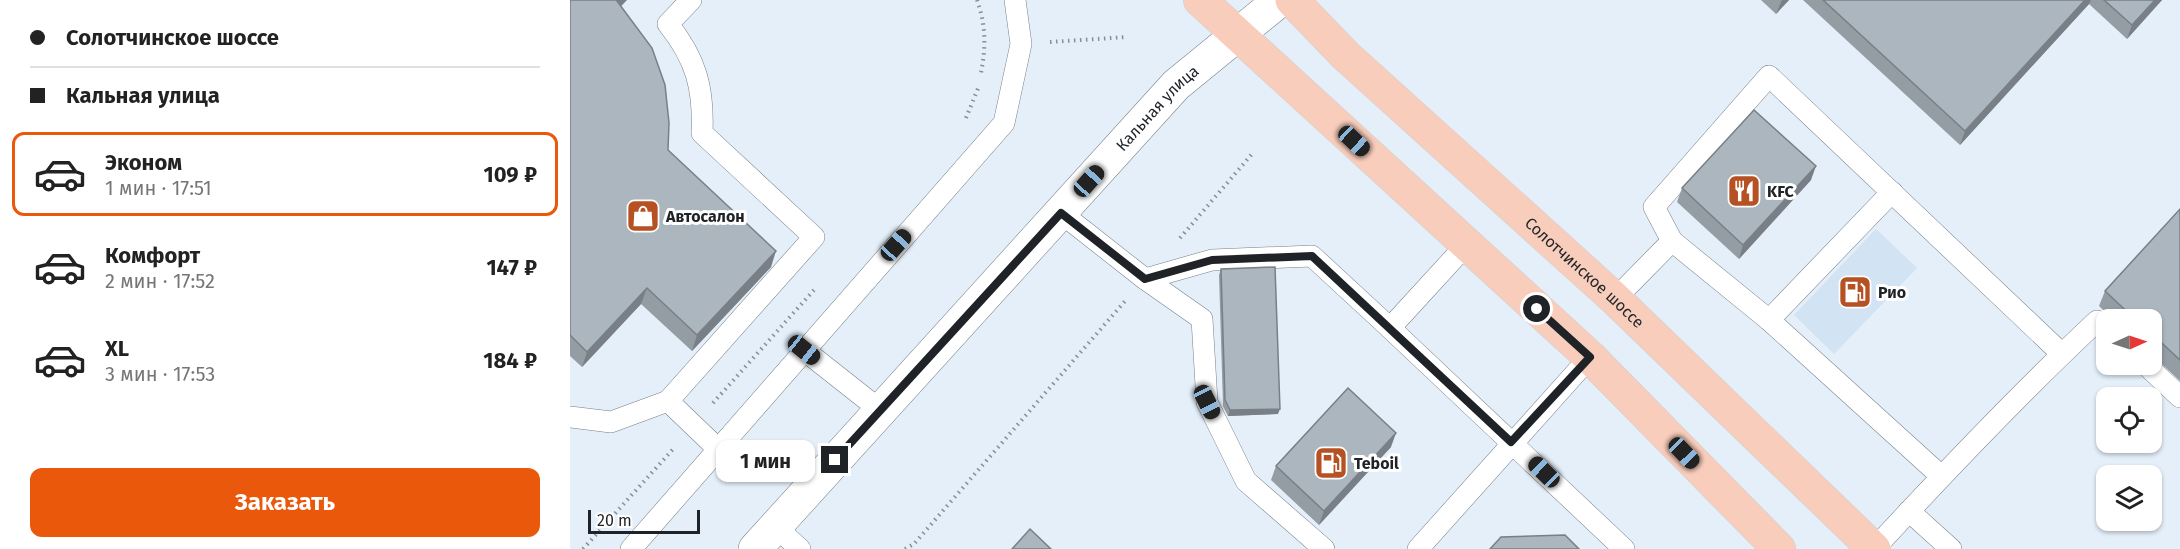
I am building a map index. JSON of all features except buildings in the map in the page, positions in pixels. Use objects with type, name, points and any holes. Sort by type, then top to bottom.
[{"type":"main road","points":[[1200,0],[1590,357],[1779,549]]},
{"type":"main road","name":"Солотчинское шоссе","points":[[1292,0],[1345,55],[1615,299],[1874,549]]},
{"type":"street","name":"Кальная улица","points":[[765,538],[1176,85],[1280,0]]},
{"type":"lane","points":[[570,417],[611,423],[668,401],[814,237],[702,133],[703,107],[698,75],[685,46],[668,24],[691,0]]},
{"type":"lane","points":[[631,549],[717,448],[1004,123],[1022,44],[1015,0]]},
{"type":"lane","points":[[1941,476],[1768,320],[1672,241],[1654,207],[1769,76],[2062,354]]},
{"type":"lane","points":[[1768,320],[1892,192]]},
{"type":"lane","points":[[1061,213],[1145,279],[1202,319],[1207,402],[1246,481],[1324,549]]},
{"type":"lane","points":[[1615,299],[1672,241]]},
{"type":"lane","points":[[1390,328],[1466,245]]},
{"type":"lane","points":[[1145,279],[1212,260],[1312,256],[1624,549]]},
{"type":"lane","points":[[1874,549],[1941,476],[2096,322]]},
{"type":"lane","points":[[804,350],[880,410]]},
{"type":"lane","points":[[1418,549],[1511,442],[1590,357]]},
{"type":"lane","points":[[2157,375],[2180,397]]},
{"type":"lane","points":[[668,401],[717,448]]},
{"type":"lane","points":[[1909,511],[1951,549]]},
{"type":"lane","points":[[765,538],[800,549]]},
{"type":"path","points":[[1022,44],[1127,37]]},
{"type":"path","points":[[905,549],[914,544],[1251,154]]},
{"type":"shaded area","name":"Рио","points":[[1876,229],[1917,268],[1834,354],[1794,315]]},
{"type":"place","name":"KFC","points":[[1744,191]]},
{"type":"place","name":"Автосалон","points":[[643,216]]},
{"type":"place","name":"Рио","points":[[1855,292]]},
{"type":"place","name":"Teboil","points":[[1331,463]]},
{"type":"route","points":[[835,460],[1061,213],[1145,279],[1212,260],[1312,256],[1511,442],[1590,357],[1537,309]]}]
